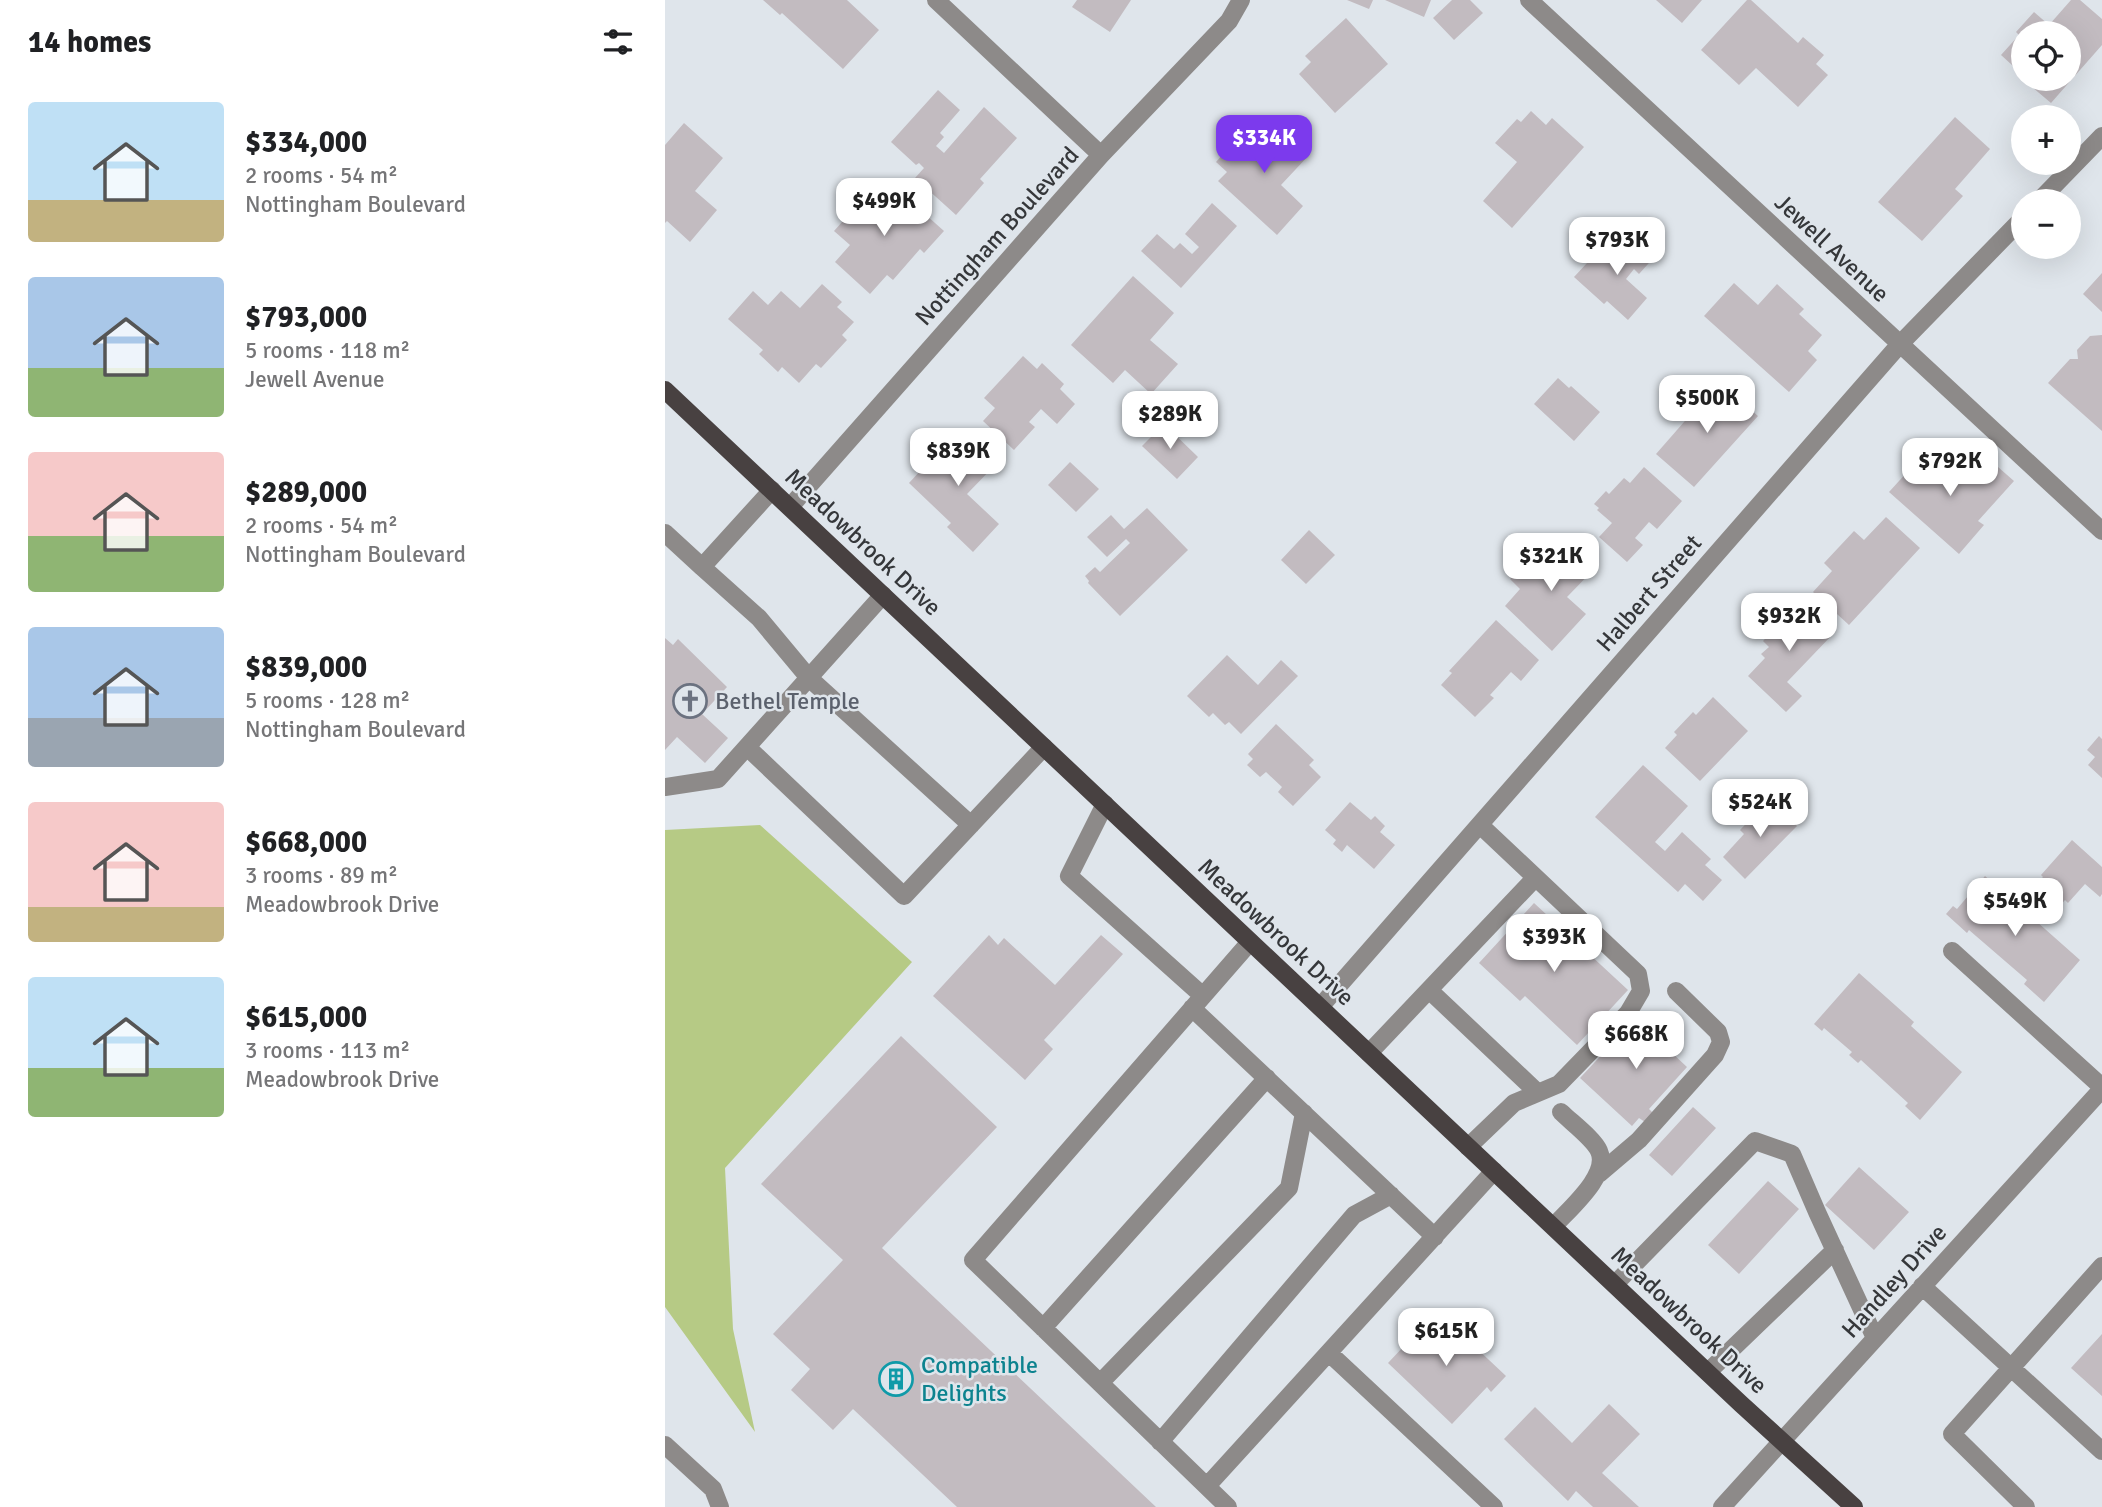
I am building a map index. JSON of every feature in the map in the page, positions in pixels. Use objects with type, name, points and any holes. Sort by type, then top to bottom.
[{"type":"main road","name":"Meadowbrook Drive","points":[[665,390],[1854,1507]]},
{"type":"street","points":[[936,0],[1101,155]]},
{"type":"street","name":"Nottingham Boulevard","points":[[790,507],[1101,155],[1229,21],[1241,0]]},
{"type":"street","name":"Jewell Avenue","points":[[1529,0],[2102,531]]},
{"type":"street","points":[[2051,189],[2102,136]]},
{"type":"street","name":"Halbert Street","points":[[1320,1007],[1901,344],[2011,230]]},
{"type":"street","points":[[702,567],[772,490]]},
{"type":"street","points":[[665,533],[759,618],[809,678],[971,825]]},
{"type":"street","points":[[665,787],[718,779],[883,595]]},
{"type":"street","points":[[747,747],[904,896],[1044,747]]},
{"type":"street","points":[[1105,804],[1069,876],[1198,1002],[1267,1078],[1435,1237]]},
{"type":"street","points":[[1468,1147],[1514,1103],[1559,1084],[1627,1013],[1641,992],[1638,974],[1480,825]]},
{"type":"street","points":[[1369,1053],[1535,878]]},
{"type":"street","points":[[1228,1507],[972,1260],[1250,942]]},
{"type":"street","points":[[1952,951],[2102,1088]]},
{"type":"street","points":[[1429,990],[1537,1092]]},
{"type":"street","points":[[1554,1226],[1599,1174],[1639,1140],[1715,1055],[1721,1042],[1718,1032],[1676,991]]},
{"type":"street","points":[[1044,1328],[1267,1078]]},
{"type":"street","name":"Handley Drive","points":[[1722,1507],[2102,1088]]},
{"type":"street","points":[[1561,1112],[1598,1149],[1602,1161],[1599,1174]]},
{"type":"street","points":[[1100,1383],[1289,1188],[1304,1113]]},
{"type":"street","points":[[1615,1284],[1755,1141],[1792,1154],[1875,1338]]},
{"type":"street","points":[[1207,1486],[1494,1171]]},
{"type":"street","points":[[1160,1441],[1354,1215],[1391,1195]]},
{"type":"street","points":[[1708,1372],[1835,1250]]},
{"type":"street","points":[[2026,1507],[1952,1434],[2102,1266]]},
{"type":"street","points":[[1923,1286],[2102,1451]]},
{"type":"street","points":[[1329,1353],[1494,1507]]},
{"type":"street","points":[[665,1446],[713,1489],[720,1507]]},
{"type":"green space","points":[[760,825],[912,962],[725,1168],[733,1329],[755,1432],[665,1307],[665,830]]},
{"type":"building","points":[[763,0],[847,0],[879,30],[843,69],[782,13],[780,15]]},
{"type":"building","points":[[1077,0],[1131,0],[1110,32],[1072,7]]},
{"type":"building","points":[[1347,0],[1373,0],[1369,9]]},
{"type":"building","points":[[1385,0],[1431,0],[1424,17]]},
{"type":"building","points":[[1452,0],[1470,0],[1483,13],[1454,40],[1433,18]]},
{"type":"building","points":[[1656,0],[1702,0],[1682,23]]},
{"type":"building","points":[[1747,0],[1751,0],[1798,43],[1803,37],[1824,55],[1816,64],[1828,75],[1798,107],[1756,68],[1739,85],[1701,50]]},
{"type":"building","points":[[2071,0],[2080,0],[2102,19],[2102,45],[2081,69],[2081,21],[2053,21]]},
{"type":"building","points":[[2034,12],[2044,21],[2026,21]]},
{"type":"building","points":[[1346,18],[1388,64],[1335,113],[1299,74],[1311,62],[1305,56]]},
{"type":"building","points":[[2011,44],[2011,64],[2001,55]]},
{"type":"building","points":[[938,90],[960,110],[940,133],[944,137],[936,146],[944,153],[984,107],[1017,138],[980,179],[984,183],[956,215],[915,178],[924,168],[919,163],[916,165],[891,142]]},
{"type":"building","points":[[2037,91],[2062,91],[2051,103]]},
{"type":"building","points":[[1531,111],[1546,125],[1552,118],[1584,147],[1512,228],[1483,201],[1517,162],[1495,143],[1517,119],[1521,122]]},
{"type":"building","points":[[1955,117],[1990,149],[1955,189],[1963,196],[1922,241],[1878,202]]},
{"type":"building","points":[[1274,120],[1310,154],[1281,185],[1303,206],[1277,235],[1218,181],[1227,172],[1216,162],[1241,134],[1252,144]]},
{"type":"building","points":[[684,123],[723,158],[695,191],[717,210],[690,242],[667,221],[665,223],[665,145]]},
{"type":"building","points":[[893,181],[910,196],[908,199],[944,231],[924,253],[920,249],[893,280],[887,275],[870,294],[835,262],[850,245],[834,231],[860,202],[868,209]]},
{"type":"building","points":[[1212,203],[1237,226],[1181,288],[1141,251],[1157,234],[1174,249],[1180,243],[1192,254],[1199,247],[1185,234]]},
{"type":"building","points":[[1637,237],[1657,254],[1639,274],[1634,269],[1626,279],[1647,298],[1628,320],[1607,301],[1604,304],[1574,277],[1600,249],[1614,262]]},
{"type":"building","points":[[2102,273],[2102,312],[2083,294]]},
{"type":"building","points":[[1133,276],[1174,313],[1150,340],[1178,364],[1151,394],[1125,370],[1113,383],[1071,345]]},
{"type":"building","points":[[1734,283],[1758,305],[1777,284],[1804,309],[1799,314],[1822,335],[1808,351],[1817,360],[1789,392],[1704,316]]},
{"type":"building","points":[[822,284],[842,302],[837,307],[854,322],[842,335],[847,340],[821,368],[816,364],[799,383],[782,367],[778,372],[759,354],[763,350],[728,319],[753,291],[768,305],[781,291],[800,308]]},
{"type":"building","points":[[2102,335],[2102,431],[2048,383],[2070,359],[2078,359],[2077,350],[2090,336]]},
{"type":"building","points":[[1023,356],[1037,369],[1042,363],[1064,384],[1060,389],[1075,404],[1057,424],[1041,409],[1029,422],[1035,427],[1014,450],[983,421],[995,408],[984,398]]},
{"type":"building","points":[[1558,378],[1600,412],[1574,441],[1534,404]]},
{"type":"building","points":[[1719,382],[1758,416],[1694,487],[1656,454]]},
{"type":"building","points":[[1164,424],[1198,457],[1177,479],[1142,446]]},
{"type":"building","points":[[959,429],[997,463],[967,494],[999,524],[973,552],[947,527],[951,523],[909,483]]},
{"type":"building","points":[[1929,448],[1970,484],[1990,460],[2014,481],[1978,521],[1984,525],[1959,554],[1889,492]]},
{"type":"building","points":[[1070,462],[1099,489],[1076,512],[1048,485]]},
{"type":"building","points":[[1644,467],[1682,501],[1657,529],[1649,522],[1635,538],[1643,545],[1627,562],[1599,537],[1612,523],[1594,504],[1606,491],[1609,494],[1624,478],[1630,483]]},
{"type":"building","points":[[1147,508],[1188,550],[1120,616],[1088,583],[1085,576],[1095,567],[1100,572],[1130,543],[1126,539],[1107,557],[1087,537],[1111,515],[1124,529]]},
{"type":"building","points":[[1886,517],[1920,548],[1849,625],[1813,592],[1832,571],[1824,563],[1854,531],[1864,540]]},
{"type":"building","points":[[1309,530],[1335,555],[1306,584],[1281,560]]},
{"type":"building","points":[[1567,536],[1598,565],[1567,597],[1586,614],[1552,651],[1505,606],[1520,589],[1510,579],[1527,561],[1536,569]]},
{"type":"building","points":[[1792,601],[1810,619],[1815,614],[1834,633],[1787,682],[1802,696],[1786,712],[1748,676],[1765,658],[1761,654],[1769,647],[1763,641],[1777,626],[1773,621]]},
{"type":"building","points":[[1496,620],[1539,660],[1521,681],[1511,672],[1490,695],[1494,698],[1475,717],[1441,685],[1452,673],[1449,671]]},
{"type":"building","name":"Bethel Temple","points":[[665,638],[673,645],[678,639],[727,687],[702,714],[728,738],[705,763],[677,737],[665,750]]},
{"type":"building","points":[[1227,655],[1258,685],[1281,660],[1298,676],[1241,734],[1229,722],[1225,725],[1213,713],[1209,717],[1187,696]]},
{"type":"building","points":[[1713,697],[1748,731],[1700,781],[1665,748],[1677,735],[1674,732],[1693,712],[1696,715]]},
{"type":"building","points":[[1276,724],[1314,760],[1309,765],[1321,777],[1293,806],[1278,792],[1282,787],[1266,772],[1260,777],[1247,765],[1253,759],[1248,754]]},
{"type":"building","points":[[2099,736],[2102,739],[2102,778],[2088,765],[2095,757],[2087,750]]},
{"type":"building","points":[[1643,765],[1688,806],[1655,842],[1665,851],[1682,832],[1711,859],[1705,865],[1722,880],[1703,901],[1685,884],[1678,892],[1595,817]]},
{"type":"building","points":[[1770,799],[1797,826],[1745,879],[1723,857],[1744,834],[1740,830]]},
{"type":"building","points":[[1350,802],[1371,820],[1375,816],[1385,826],[1380,832],[1395,845],[1374,869],[1347,845],[1342,852],[1333,844],[1336,840],[1325,830]]},
{"type":"building","points":[[2072,840],[2102,867],[2102,894],[2100,897],[2085,884],[2068,903],[2065,900],[2054,913],[2030,891]]},
{"type":"building","points":[[1985,876],[2080,960],[2044,1002],[2024,984],[2027,980],[1969,930],[1967,933],[1946,914],[1953,906],[1957,909]]},
{"type":"building","points":[[1534,903],[1628,990],[1577,1045],[1525,996],[1520,1001],[1479,963]]},
{"type":"building","points":[[989,935],[998,945],[1004,938],[1055,985],[1101,935],[1123,954],[1044,1040],[1053,1049],[1025,1080],[933,996]]},
{"type":"building","points":[[1859,973],[1914,1022],[1911,1026],[1962,1072],[1920,1120],[1905,1106],[1908,1103],[1861,1060],[1858,1063],[1849,1055],[1852,1052],[1824,1028],[1822,1031],[1814,1024]]},
{"type":"building","points":[[1635,1019],[1653,1036],[1666,1023],[1684,1040],[1672,1053],[1687,1067],[1649,1109],[1653,1113],[1645,1122],[1639,1118],[1632,1126],[1580,1078]]},
{"type":"building","points":[[901,1036],[997,1127],[882,1248],[1156,1507],[957,1507],[853,1409],[833,1430],[791,1390],[810,1369],[773,1334],[843,1260],[761,1184]]},
{"type":"building","points":[[1693,1107],[1716,1128],[1672,1176],[1649,1155]]},
{"type":"building","points":[[1859,1167],[1909,1212],[1874,1250],[1825,1205]]},
{"type":"building","points":[[1768,1181],[1799,1209],[1739,1274],[1708,1245]]},
{"type":"building","points":[[1437,1311],[1506,1376],[1491,1392],[1487,1387],[1452,1424],[1388,1363]]},
{"type":"building","points":[[2102,1334],[2102,1396],[2071,1368]]},
{"type":"building","points":[[1609,1404],[1640,1434],[1602,1473],[1639,1507],[1593,1507],[1576,1491],[1568,1501],[1504,1439],[1535,1407],[1572,1443]]},
{"type":"place","name":"Bethel Temple","points":[[690,701]]},
{"type":"place","name":"Compatible Delights","points":[[896,1379]]}]
